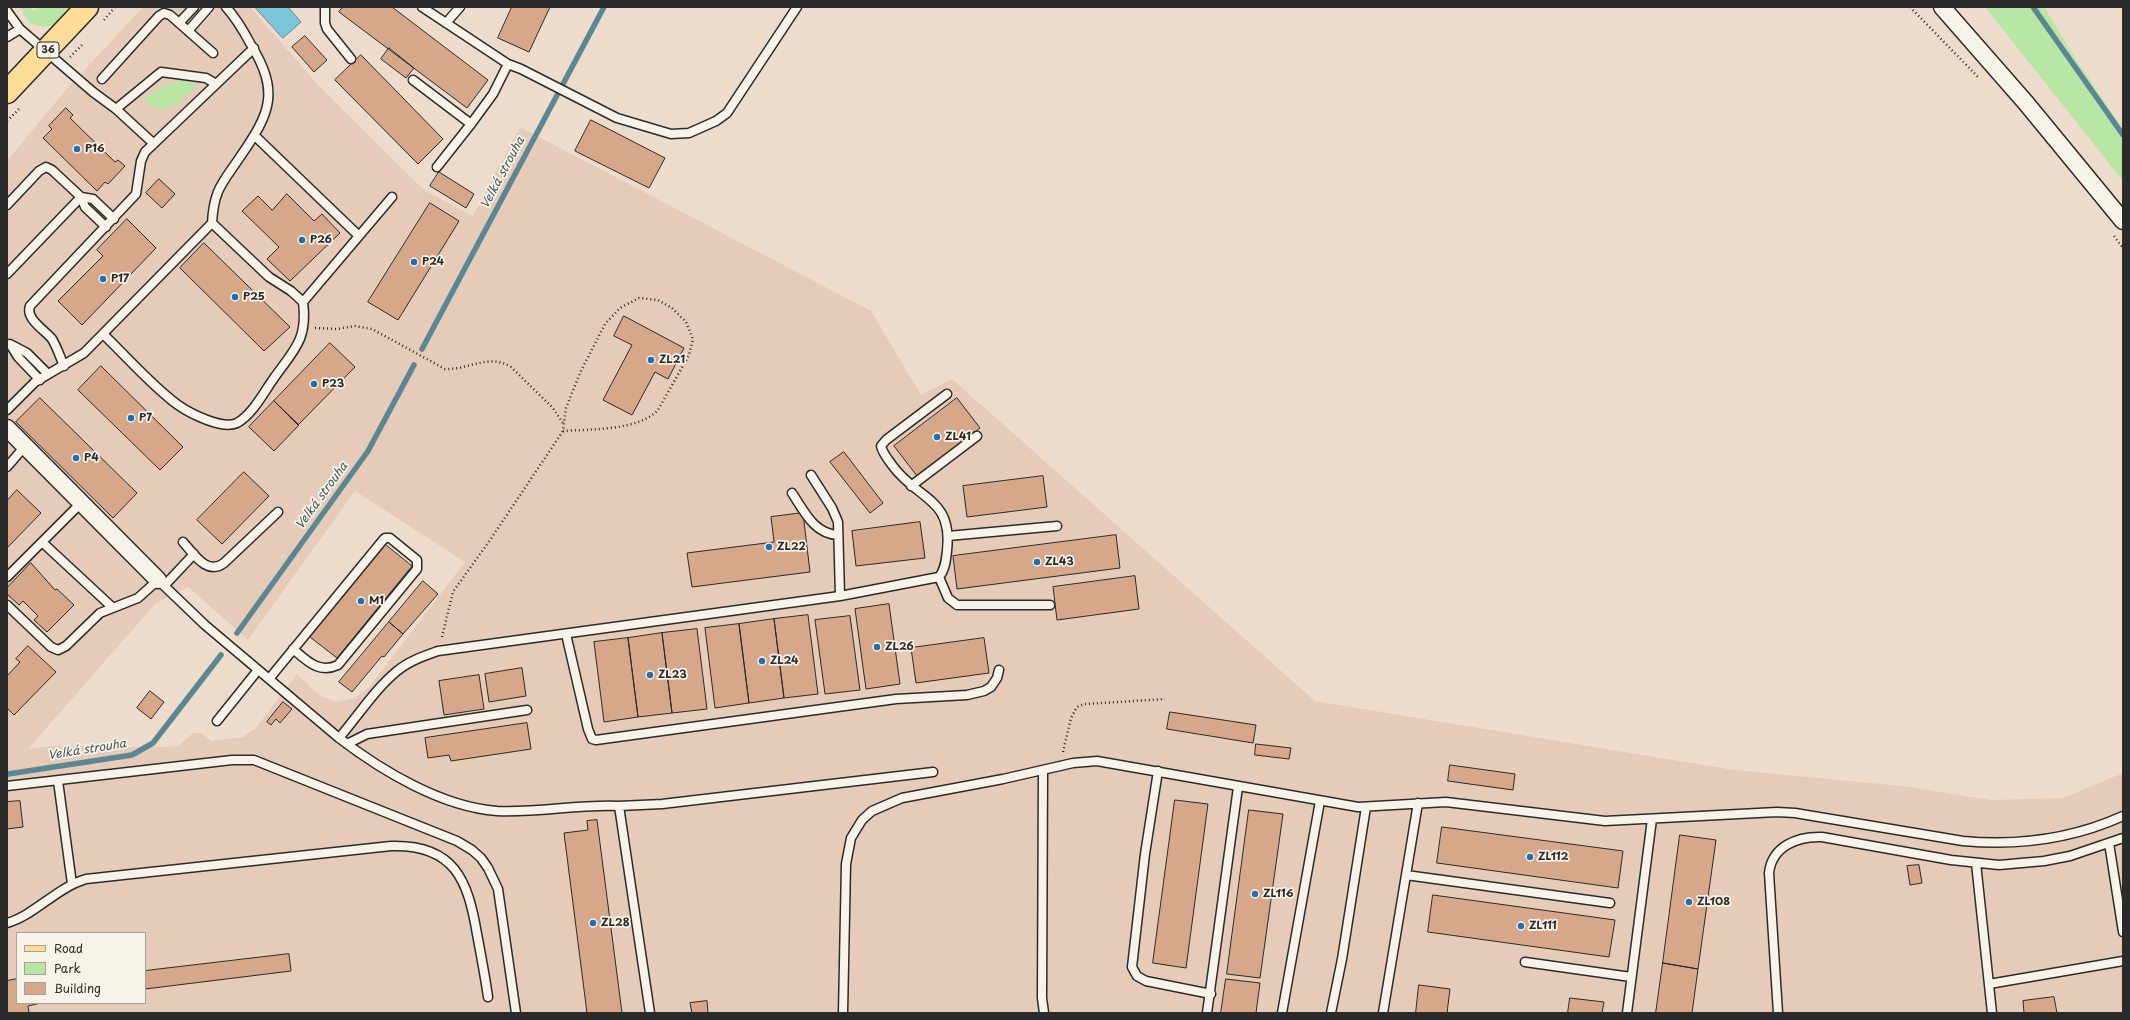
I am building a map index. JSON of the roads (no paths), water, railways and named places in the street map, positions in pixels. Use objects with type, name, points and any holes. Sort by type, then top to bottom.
[{"type":"main road","name":"36","points":[[7,92],[87,7]]},
{"type":"street","points":[[1942,7],[2026,103],[2123,221]]},
{"type":"street","points":[[7,428],[161,583]]},
{"type":"lane","points":[[179,23],[194,7]]},
{"type":"lane","points":[[188,31],[210,7]]},
{"type":"lane","points":[[7,410],[48,374],[84,353],[212,223],[216,193],[255,136],[263,119],[269,89],[268,76],[254,48],[226,7]]},
{"type":"lane","points":[[325,7],[325,23],[327,29],[351,59]]},
{"type":"lane","points":[[422,7],[508,64],[542,79],[601,110],[634,125],[676,135],[685,134],[716,121],[729,110],[797,7]]},
{"type":"lane","points":[[446,23],[460,7]]},
{"type":"lane","points":[[7,11],[20,29],[47,51],[96,96],[116,109],[153,143]]},
{"type":"lane","points":[[102,79],[162,14],[167,13],[212,53]]},
{"type":"lane","points":[[7,37],[20,29]]},
{"type":"lane","points":[[64,366],[51,339],[31,317],[28,310],[33,302],[114,219],[136,194],[142,156],[153,143],[254,48]]},
{"type":"lane","points":[[437,168],[493,94],[508,64]]},
{"type":"lane","points":[[116,109],[161,72],[206,78],[216,84]]},
{"type":"lane","points":[[413,80],[471,124]]},
{"type":"lane","points":[[255,136],[359,236]]},
{"type":"lane","points":[[7,205],[39,171],[46,167],[52,170],[81,197],[85,207],[106,227]]},
{"type":"lane","points":[[81,197],[93,199],[114,219]]},
{"type":"lane","points":[[7,274],[81,197]]},
{"type":"lane","points":[[103,334],[179,406],[222,425],[237,423],[250,411],[298,344],[304,328],[303,302],[392,197]]},
{"type":"lane","points":[[212,223],[264,273],[291,291],[303,302]]},
{"type":"lane","points":[[9,342],[27,353],[48,374]]},
{"type":"lane","points":[[9,342],[20,360],[40,380]]},
{"type":"lane","points":[[939,577],[944,568],[948,536],[946,518],[941,510],[911,486],[900,475],[884,453],[882,444],[947,394]]},
{"type":"lane","points":[[911,486],[977,436]]},
{"type":"lane","points":[[7,467],[25,446]]},
{"type":"lane","points":[[811,475],[835,515],[838,535],[840,596]]},
{"type":"lane","points":[[792,493],[819,530],[830,535],[838,535]]},
{"type":"lane","points":[[7,577],[81,502]]},
{"type":"lane","points":[[183,542],[209,567],[221,565],[278,512]]},
{"type":"lane","points":[[948,536],[1057,526]]},
{"type":"lane","points":[[269,679],[293,649],[385,538],[390,538],[417,560],[417,569],[338,665],[331,668],[315,667],[293,649]]},
{"type":"lane","points":[[42,542],[112,607]]},
{"type":"lane","points":[[7,605],[51,647],[58,650],[66,646],[95,617],[112,607],[138,598],[161,583],[194,554]]},
{"type":"lane","points":[[339,738],[386,681],[398,670],[410,662],[438,651],[840,596],[939,577]]},
{"type":"lane","points":[[939,577],[948,598],[957,605],[1050,605]]},
{"type":"lane","points":[[161,583],[205,625],[347,744],[407,781],[460,804],[479,809],[513,811],[583,805],[618,806],[662,804],[933,772]]},
{"type":"lane","points":[[566,634],[588,729],[592,739],[596,740],[896,699],[972,694],[991,687],[997,678],[999,670]]},
{"type":"lane","points":[[217,720],[258,670]]},
{"type":"lane","points":[[347,744],[367,734],[527,710]]},
{"type":"lane","points":[[7,786],[232,760],[254,760],[457,841],[481,858],[488,868],[498,889],[516,1013]]},
{"type":"lane","points":[[843,1013],[846,864],[851,838],[862,820],[872,812],[902,798],[1073,763],[1096,762],[1158,771],[1238,787],[1366,807],[1446,802],[1605,821],[1777,812],[1796,813],[1963,841],[2006,843],[2047,839],[2072,835],[2123,816]]},
{"type":"lane","points":[[1043,770],[1042,998],[1044,1013]]},
{"type":"lane","points":[[1158,771],[1141,889],[1132,967],[1137,976],[1146,981],[1211,994]]},
{"type":"lane","points":[[58,780],[72,884]]},
{"type":"lane","points":[[1207,1013],[1211,994],[1238,787]]},
{"type":"lane","points":[[1282,1013],[1320,801]]},
{"type":"lane","points":[[1383,1013],[1418,803]]},
{"type":"lane","points":[[618,806],[650,1013]]},
{"type":"lane","points":[[1331,1013],[1342,959],[1366,807]]},
{"type":"lane","points":[[1627,1013],[1652,819]]},
{"type":"lane","points":[[1778,1013],[1769,873],[1770,864],[1781,849],[1788,844],[1803,838],[1822,837],[1976,863],[1999,865],[2044,861],[2070,856],[2123,838]]},
{"type":"lane","points":[[2109,844],[2123,926]]},
{"type":"lane","points":[[7,923],[19,918],[72,884],[86,879],[391,846],[413,846],[426,850],[450,864],[465,883],[472,904],[488,997]]},
{"type":"lane","points":[[1976,863],[1992,1013]]},
{"type":"lane","points":[[1406,875],[1610,903]]},
{"type":"lane","points":[[1989,984],[2123,961]]},
{"type":"lane","points":[[1525,962],[1631,977]]},
{"type":"water","points":[[255,7],[288,7],[301,22],[283,38]]},
{"type":"waterway","name":"Velká strouha","points":[[422,349],[604,7]]},
{"type":"waterway","points":[[2033,7],[2123,135]]},
{"type":"waterway","name":"Velká strouha","points":[[237,633],[368,451],[414,365]]},
{"type":"waterway","name":"Velká strouha","points":[[8,774],[132,755],[153,743],[221,655]]},
{"type":"place","name":"P16","points":[[77,149]]},
{"type":"place","name":"P26","points":[[302,240]]},
{"type":"place","name":"P24","points":[[414,262]]},
{"type":"place","name":"P17","points":[[103,279]]},
{"type":"place","name":"P25","points":[[235,297]]},
{"type":"place","name":"ZL21","points":[[651,360]]},
{"type":"place","name":"P23","points":[[314,384]]},
{"type":"place","name":"P7","points":[[131,418]]},
{"type":"place","name":"ZL41","points":[[937,437]]},
{"type":"place","name":"P4","points":[[76,458]]},
{"type":"place","name":"ZL22","points":[[769,547]]},
{"type":"place","name":"ZL43","points":[[1037,562]]},
{"type":"place","name":"M1","points":[[361,601]]},
{"type":"place","name":"ZL26","points":[[877,647]]},
{"type":"place","name":"ZL24","points":[[762,661]]},
{"type":"place","name":"ZL23","points":[[650,675]]},
{"type":"place","name":"ZL112","points":[[1530,857]]},
{"type":"place","name":"ZL116","points":[[1255,894]]},
{"type":"place","name":"ZL108","points":[[1689,902]]},
{"type":"place","name":"ZL28","points":[[593,923]]},
{"type":"place","name":"ZL111","points":[[1521,926]]}]
